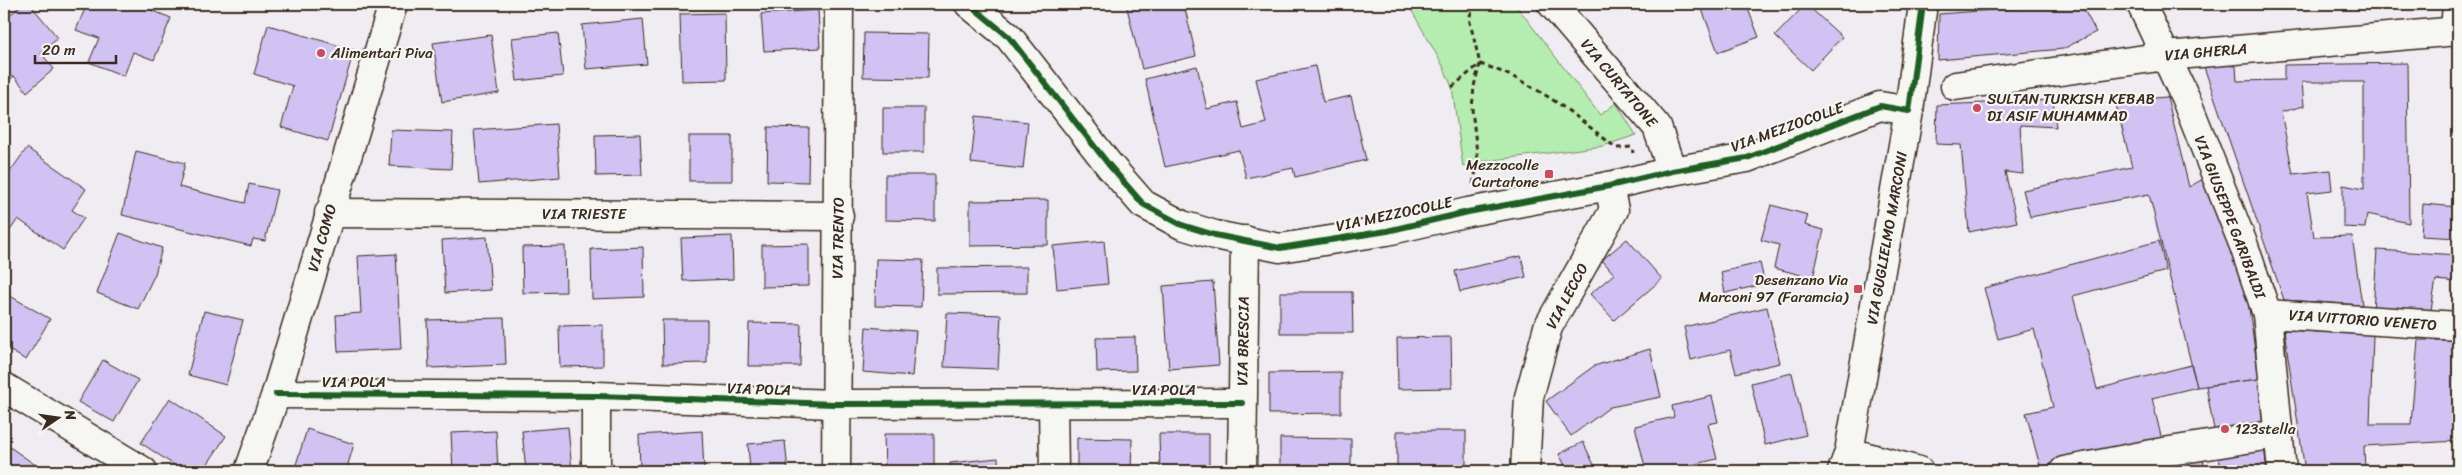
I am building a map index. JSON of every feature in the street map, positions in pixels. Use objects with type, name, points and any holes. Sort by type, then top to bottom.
[{"type":"street","name":"VIA COMO","points":[[250,471],[276,394],[393,4]]},
{"type":"street","name":"VIA TRENTO","points":[[836,471],[839,4]]},
{"type":"street","name":"VIA MEZZOCOLLE","points":[[970,4],[1009,37],[1109,165],[1144,204],[1182,225],[1215,235],[1280,248],[1387,231],[1468,212],[1610,186],[1672,170],[1747,158],[1880,106],[1909,111]]},
{"type":"street","name":"VIA CURTATONE","points":[[1552,4],[1657,127],[1672,170]]},
{"type":"street","name":"VIA GUGLIELMO MARCONI","points":[[1846,462],[1909,111],[1923,4]]},
{"type":"street","name":"VIA GIUSEPPE GARIBALDI","points":[[2141,4],[2166,56],[2244,246],[2267,314],[2282,471]]},
{"type":"street","points":[[2457,4],[2457,31]]},
{"type":"street","name":"VIA GHERLA","points":[[1955,86],[2166,56],[2457,31]]},
{"type":"street","name":"VIA LECCO","points":[[1525,471],[1530,397],[1548,327],[1614,210],[1610,186]]},
{"type":"street","name":"VIA TRIESTE","points":[[329,213],[839,216]]},
{"type":"street","name":"VIA BRESCIA","points":[[1242,471],[1245,240]]},
{"type":"street","name":"VIA VITTORIO VENETO","points":[[2267,314],[2458,326]]},
{"type":"street","points":[[4,387],[143,471]]},
{"type":"street","name":"VIA POLA","points":[[276,394],[596,396],[835,404],[1242,403]]},
{"type":"street","points":[[596,396],[596,471]]},
{"type":"street","points":[[1053,403],[1054,471]]},
{"type":"street","points":[[2064,471],[2157,453],[2278,434]]},
{"type":"street","points":[[1846,462],[1919,471]]},
{"type":"path","points":[[1468,212],[1478,162],[1472,109],[1474,86],[1480,64],[1469,18],[1475,4]]},
{"type":"path","points":[[1452,87],[1480,64]]},
{"type":"path","points":[[1480,64],[1498,70],[1559,102],[1616,148],[1632,147],[1637,179]]},
{"type":"green space","points":[[1408,4],[1515,4],[1600,115],[1616,103],[1636,135],[1603,146],[1478,162],[1463,167],[1452,87],[1443,66]]},
{"type":"building","points":[[23,4],[30,4],[58,38],[41,53],[54,69],[27,92],[14,76],[4,85],[4,6],[11,14]]},
{"type":"building","points":[[87,4],[153,4],[151,10],[171,18],[154,60],[133,52],[124,76],[89,62],[99,38],[76,30]]},
{"type":"building","points":[[1126,4],[1184,4],[1196,56],[1142,69]]},
{"type":"building","points":[[1700,4],[1746,4],[1759,37],[1718,52]]},
{"type":"building","points":[[1806,4],[1842,37],[1811,70],[1775,36]]},
{"type":"building","points":[[2018,4],[2081,4],[2096,32],[2063,49],[1938,60],[1939,14],[2019,8]]},
{"type":"building","points":[[2371,4],[2416,4],[2416,7],[2371,8]]},
{"type":"building","points":[[818,10],[820,48],[764,51],[761,14]]},
{"type":"building","points":[[725,13],[726,80],[682,81],[680,14]]},
{"type":"building","points":[[643,19],[647,64],[586,69],[582,25]]},
{"type":"building","points":[[268,25],[354,50],[328,141],[281,127],[293,86],[254,74]]},
{"type":"building","points":[[558,33],[563,76],[517,81],[512,38]]},
{"type":"building","points":[[864,33],[929,34],[928,78],[863,77]]},
{"type":"building","points":[[491,35],[499,93],[442,102],[433,43]]},
{"type":"building","points":[[2407,63],[2409,223],[2367,214],[2365,228],[2343,227],[2343,185],[2364,189],[2364,82],[2302,82],[2304,106],[2281,112],[2293,174],[2330,170],[2332,190],[2307,193],[2314,237],[2352,236],[2362,305],[2284,300],[2203,64],[2236,66],[2237,81],[2284,80],[2284,65]]},
{"type":"building","points":[[1197,66],[1207,109],[1237,102],[1243,129],[1266,123],[1256,79],[1315,66],[1323,102],[1351,96],[1366,160],[1295,177],[1293,168],[1246,178],[1239,150],[1165,167],[1145,79]]},
{"type":"building","points":[[2167,97],[2189,187],[2203,179],[2247,294],[2259,379],[2197,387],[2149,194],[2030,217],[2023,190],[2132,167],[2115,101]]},
{"type":"building","points":[[2053,100],[2056,127],[2020,125],[2023,174],[2005,172],[2017,222],[1969,232],[1961,145],[1936,144],[1937,105]]},
{"type":"building","points":[[883,108],[924,108],[924,152],[883,152]]},
{"type":"building","points":[[976,116],[1028,122],[1023,169],[971,163]]},
{"type":"building","points":[[556,124],[560,177],[479,184],[474,130]]},
{"type":"building","points":[[768,127],[809,128],[808,182],[767,181]]},
{"type":"building","points":[[391,130],[453,132],[451,169],[389,166]]},
{"type":"building","points":[[640,134],[642,175],[596,176],[595,135]]},
{"type":"building","points":[[689,136],[732,136],[732,181],[689,181]]},
{"type":"building","points":[[27,148],[86,189],[72,210],[84,218],[63,250],[18,219],[4,239],[4,170],[9,173]]},
{"type":"building","points":[[136,151],[185,163],[179,187],[245,203],[249,184],[277,190],[265,241],[253,239],[251,246],[122,215]]},
{"type":"building","points":[[885,175],[935,175],[935,221],[885,220]]},
{"type":"building","points":[[1048,200],[1048,245],[970,246],[970,201]]},
{"type":"building","points":[[2423,204],[2458,207],[2458,238],[2421,236]]},
{"type":"building","points":[[1771,205],[1808,215],[1805,225],[1824,230],[1813,278],[1774,268],[1779,245],[1761,240]]},
{"type":"building","points":[[120,233],[162,248],[155,274],[138,309],[97,293]]},
{"type":"building","points":[[732,236],[733,279],[683,281],[681,238]]},
{"type":"building","points":[[487,237],[491,290],[445,293],[442,240]]},
{"type":"building","points":[[1627,239],[1662,279],[1614,320],[1590,294],[1614,274],[1602,260]]},
{"type":"building","points":[[1104,241],[1108,284],[1057,289],[1053,246]]},
{"type":"building","points":[[2159,241],[2166,271],[2073,296],[2097,389],[2191,365],[2197,387],[2152,398],[2163,445],[2041,470],[2026,413],[2053,407],[2034,329],[1998,339],[1984,288]]},
{"type":"building","points":[[809,244],[809,286],[762,287],[762,245]]},
{"type":"building","points":[[565,246],[566,292],[523,293],[522,247]]},
{"type":"building","points":[[643,247],[644,297],[592,299],[591,249]]},
{"type":"building","points":[[2377,250],[2458,255],[2458,282],[2436,280],[2430,316],[2373,312]]},
{"type":"building","points":[[396,254],[401,349],[338,352],[336,315],[361,313],[358,256]]},
{"type":"building","points":[[1521,256],[1526,277],[1460,292],[1455,271]]},
{"type":"building","points":[[876,259],[923,260],[921,307],[875,306]]},
{"type":"building","points":[[1760,263],[1765,284],[1725,293],[1721,272]]},
{"type":"building","points":[[1027,267],[1027,293],[937,294],[937,268]]},
{"type":"building","points":[[1213,282],[1219,365],[1169,369],[1163,286]]},
{"type":"building","points":[[1280,292],[1352,292],[1353,333],[1280,333]]},
{"type":"building","points":[[5,293],[50,319],[26,360],[4,347]]},
{"type":"building","points":[[1767,307],[1780,363],[1736,373],[1730,350],[1691,360],[1684,327]]},
{"type":"building","points":[[204,311],[243,320],[226,385],[188,375]]},
{"type":"building","points":[[947,313],[1001,315],[998,369],[944,367]]},
{"type":"building","points":[[504,318],[506,365],[429,368],[427,320]]},
{"type":"building","points":[[662,320],[707,320],[707,363],[663,364]]},
{"type":"building","points":[[749,323],[801,324],[800,366],[748,366]]},
{"type":"building","points":[[603,325],[603,366],[560,367],[559,326]]},
{"type":"building","points":[[866,327],[916,331],[912,376],[863,372]]},
{"type":"building","points":[[2284,330],[2373,335],[2370,424],[2411,424],[2418,340],[2458,340],[2458,441],[2364,446],[2365,471],[2305,471]]},
{"type":"building","points":[[1135,337],[1136,371],[1097,372],[1096,338]]},
{"type":"building","points":[[1451,337],[1452,388],[1398,389],[1397,338]]},
{"type":"building","points":[[1650,349],[1661,397],[1610,407],[1571,436],[1546,401],[1594,366]]},
{"type":"building","points":[[103,360],[138,380],[114,422],[78,402]]},
{"type":"building","points":[[1341,372],[1341,413],[1269,414],[1269,373]]},
{"type":"building","points":[[1792,373],[1806,435],[1765,445],[1751,383]]},
{"type":"building","points":[[2259,379],[2263,428],[2215,435],[2206,386]]},
{"type":"building","points":[[1712,396],[1718,422],[1708,424],[1717,459],[1666,471],[1646,471],[1635,426],[1674,417],[1672,406]]},
{"type":"building","points":[[170,398],[226,436],[203,471],[183,471],[141,443]]},
{"type":"building","points":[[568,427],[572,471],[526,471],[522,431]]},
{"type":"building","points":[[307,429],[354,444],[346,471],[294,471]]},
{"type":"building","points":[[496,431],[498,471],[453,471],[451,433]]},
{"type":"building","points":[[702,431],[704,471],[640,471],[639,435]]},
{"type":"building","points":[[1397,431],[1466,431],[1466,471],[1397,471]]},
{"type":"building","points":[[884,434],[934,434],[934,471],[885,471]]},
{"type":"building","points":[[1159,434],[1209,434],[1209,471],[1160,471]]},
{"type":"building","points":[[1077,438],[1132,439],[1131,471],[1077,471]]},
{"type":"building","points":[[1280,438],[1351,439],[1351,471],[1280,471]]},
{"type":"building","points":[[2263,439],[2267,471],[2221,471],[2218,448]]},
{"type":"building","points":[[785,441],[788,471],[750,471],[748,444]]},
{"type":"building","points":[[1583,442],[1597,471],[1568,471],[1559,454]]},
{"type":"building","points":[[4,443],[44,471],[4,471]]},
{"type":"building","points":[[2201,448],[2205,471],[2096,471]]},
{"type":"building","points":[[998,458],[999,471],[951,471],[950,463]]},
{"type":"cycle path","points":[[969,4],[1009,37],[1109,165],[1143,204],[1182,225],[1215,235],[1280,248],[1387,231],[1468,212],[1747,158],[1880,106],[1909,111],[1923,4]]},
{"type":"cycle path","points":[[276,394],[596,396],[835,404],[1242,403]]},
{"type":"place","name":"Alimentari Piva","points":[[321,53]]},
{"type":"place","name":"SULTAN TURKISH KEBAB DI ASIF MUHAMMAD","points":[[1977,108]]},
{"type":"place","name":"Mezzocolle Curtatone","points":[[1549,174]]},
{"type":"place","name":"Desenzano Via Marconi 97 (Faramcia)","points":[[1858,289]]},
{"type":"place","name":"123stella","points":[[2225,429]]}]
